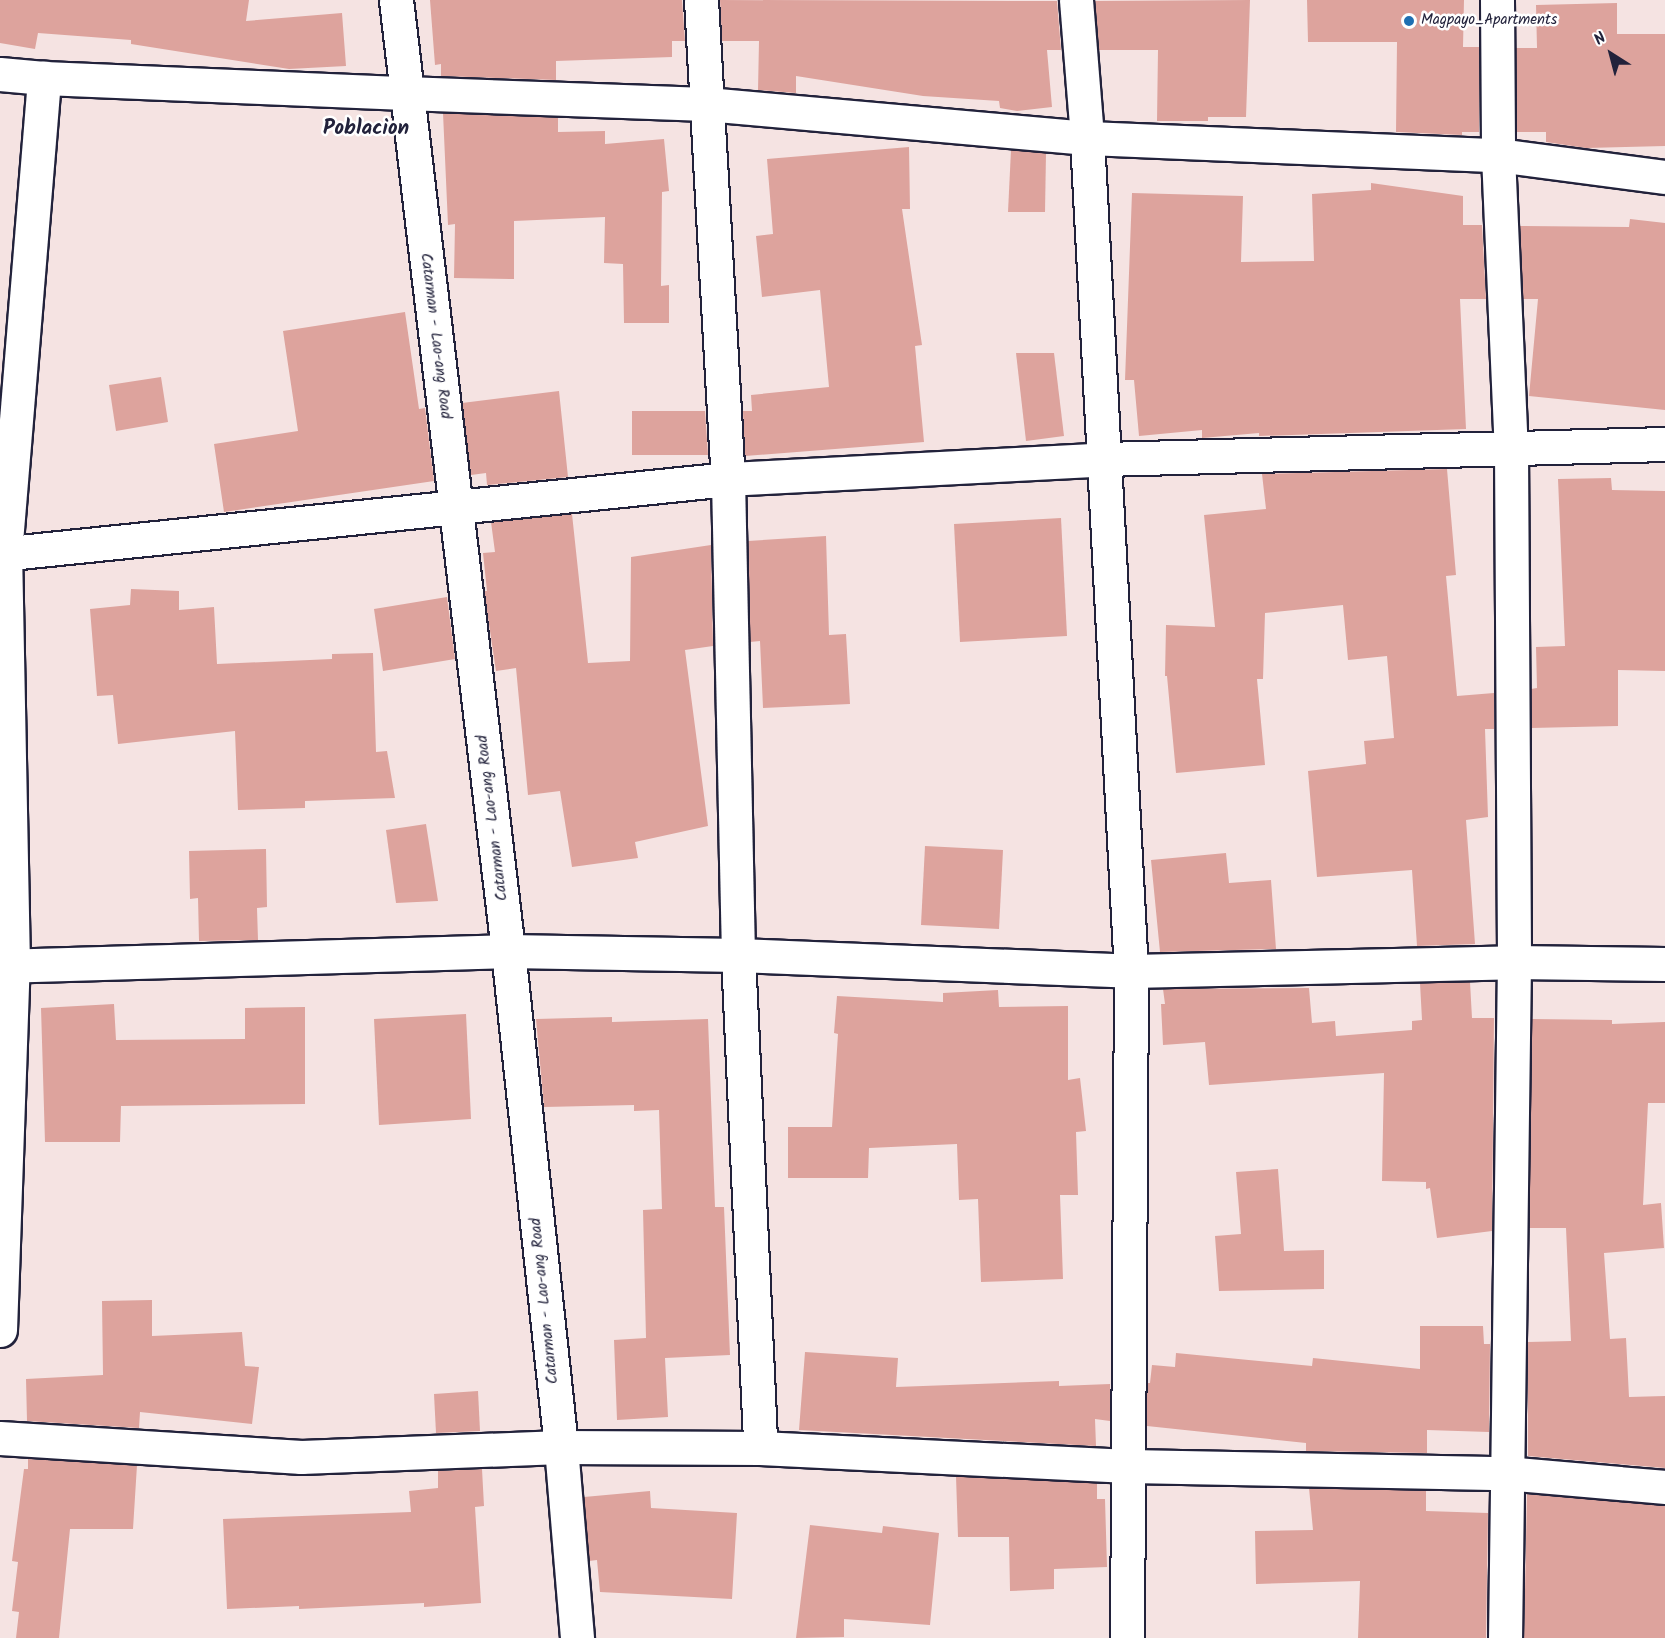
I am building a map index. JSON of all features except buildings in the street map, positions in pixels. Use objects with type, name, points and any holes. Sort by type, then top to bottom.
[{"type":"street","name":"Catarman - Lao-ang Road","points":[[396,0],[405,93],[457,508],[508,951],[561,1447],[577,1638]]},
{"type":"street","points":[[701,0],[705,104],[728,479],[738,955],[760,1448]]},
{"type":"street","points":[[1076,0],[1087,138],[1131,971],[1127,1638]]},
{"type":"street","points":[[1497,0],[1498,155],[1511,449],[1514,962],[1504,1638]]},
{"type":"street","points":[[0,74],[44,78],[705,104],[1087,138],[1498,155],[1665,177]]},
{"type":"street","points":[[0,1330],[7,966],[2,554],[44,78]]},
{"type":"street","points":[[2,554],[728,479],[1104,459],[1665,444]]},
{"type":"street","points":[[7,966],[508,951],[738,955],[1131,971],[1514,962],[1665,964]]},
{"type":"street","points":[[0,1438],[301,1457],[561,1447],[760,1448],[1129,1466],[1505,1473],[1665,1487]]},
{"type":"place","name":"Magpayo_Apartments","points":[[1409,21]]},
{"type":"district","name":"Poblacion","points":[[366,129]]}]
